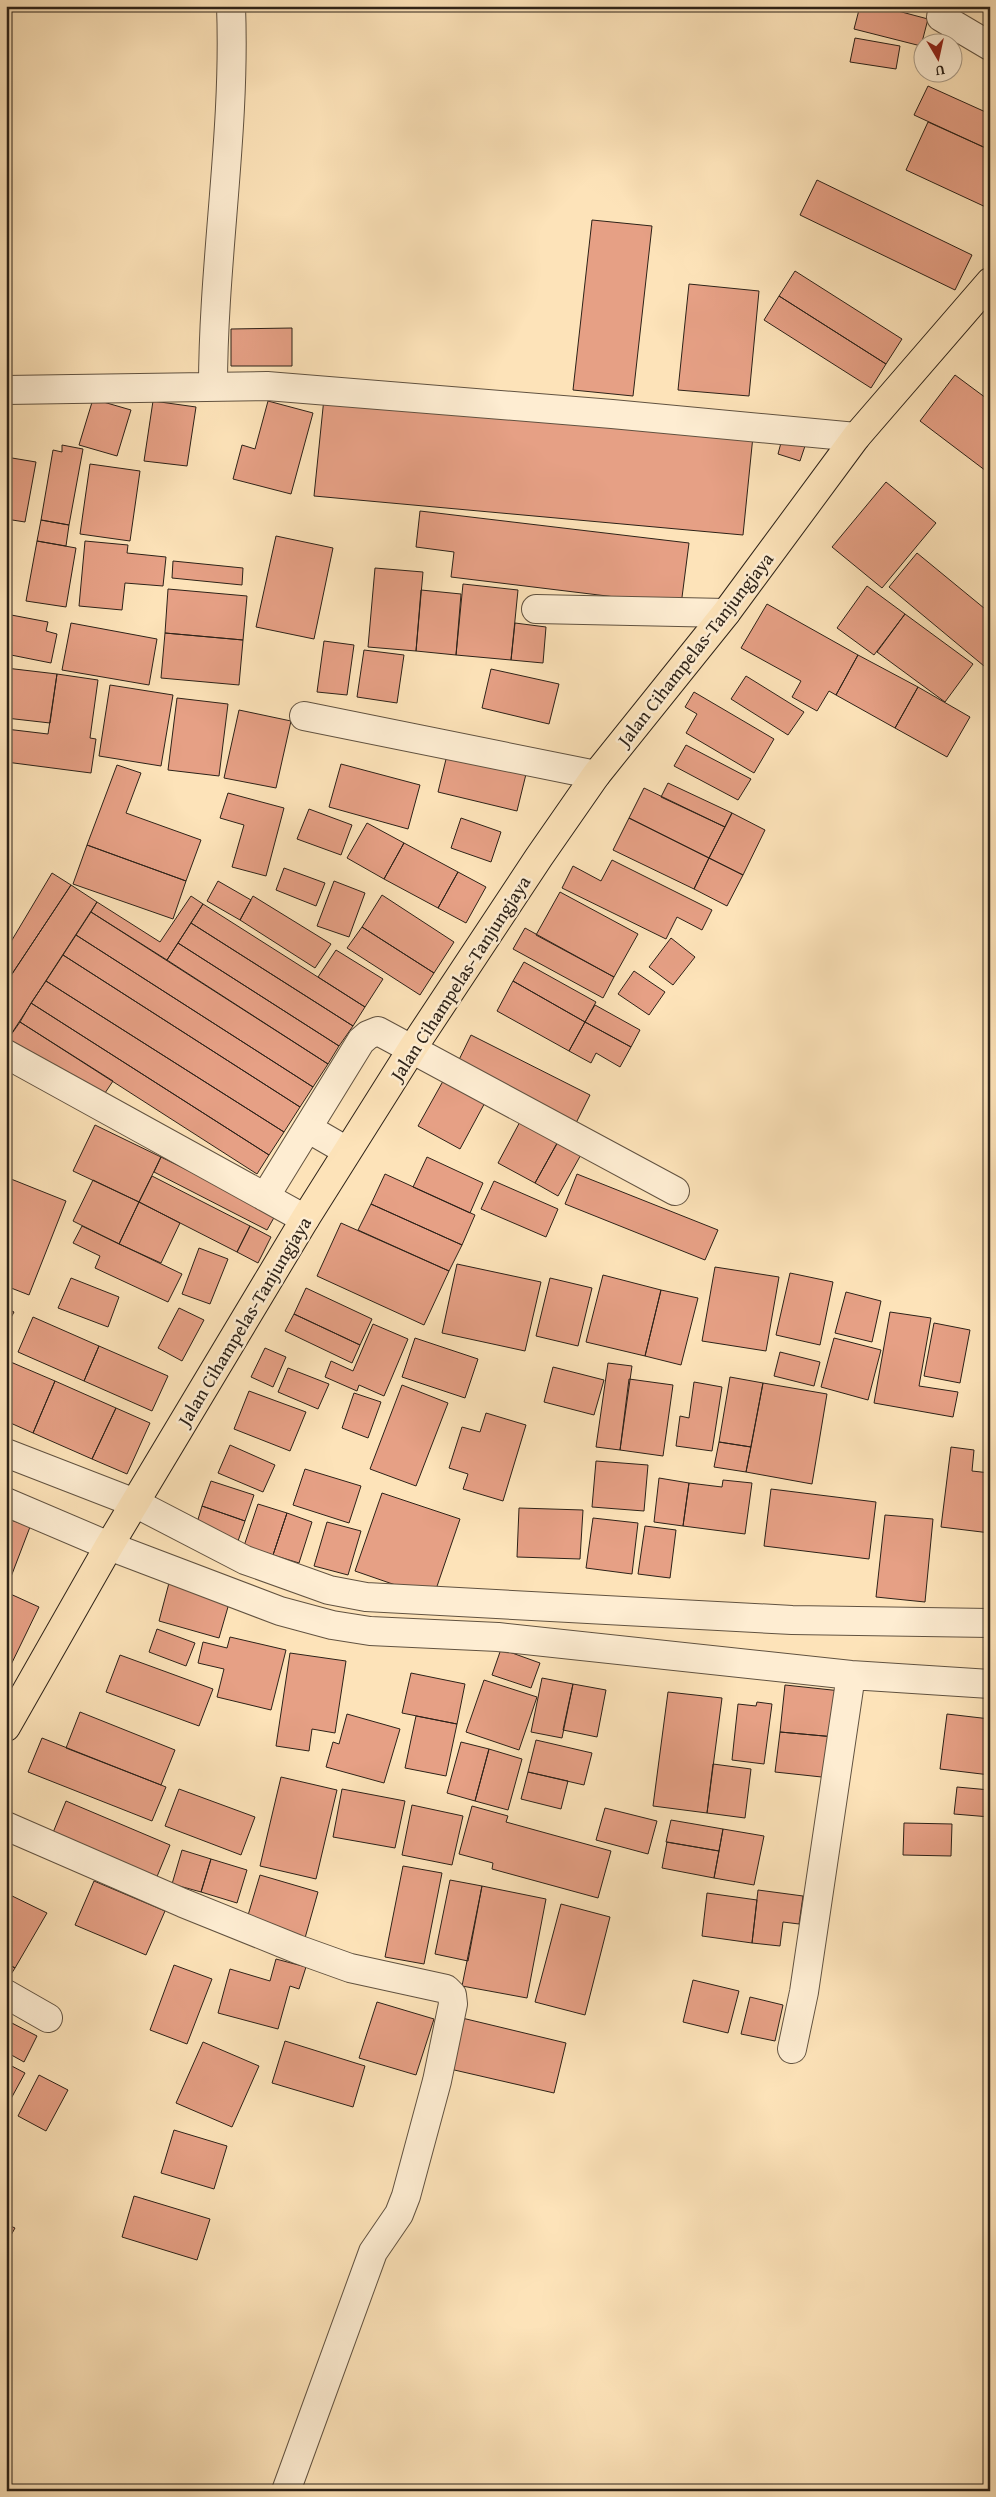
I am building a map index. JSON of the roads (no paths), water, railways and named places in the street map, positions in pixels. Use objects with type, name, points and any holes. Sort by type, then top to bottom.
[{"type":"main road","name":"Jalan Cihampelas-Tanjungjaya","points":[[6,1727],[109,1546],[305,1219],[412,1049],[596,775],[726,613],[856,437],[990,282]]},
{"type":"street","points":[[213,387],[213,325],[228,138],[231,6]]},
{"type":"street","points":[[941,17],[990,46]]},
{"type":"street","points":[[6,390],[267,386],[856,437]]},
{"type":"street","points":[[536,609],[726,613]]},
{"type":"street","points":[[304,716],[596,775]]},
{"type":"street","points":[[265,1197],[309,1129],[361,1042],[368,1035],[378,1031],[674,1191]]},
{"type":"street","points":[[6,1054],[305,1219]]},
{"type":"street","points":[[309,1129],[348,1151]]},
{"type":"street","points":[[6,1453],[135,1503],[245,1560],[329,1590],[366,1598],[782,1619],[990,1623]]},
{"type":"street","points":[[6,1502],[109,1546],[280,1611],[332,1626],[370,1631],[498,1637],[851,1675],[990,1684]]},
{"type":"street","points":[[792,2050],[804,1992],[851,1675]]},
{"type":"street","points":[[6,1826],[148,1888],[298,1949],[350,1968],[446,1989],[452,1995],[453,2004],[437,2081],[406,2196],[399,2214],[373,2252],[286,2491]]},
{"type":"street","points":[[6,1994],[48,2018]]}]
